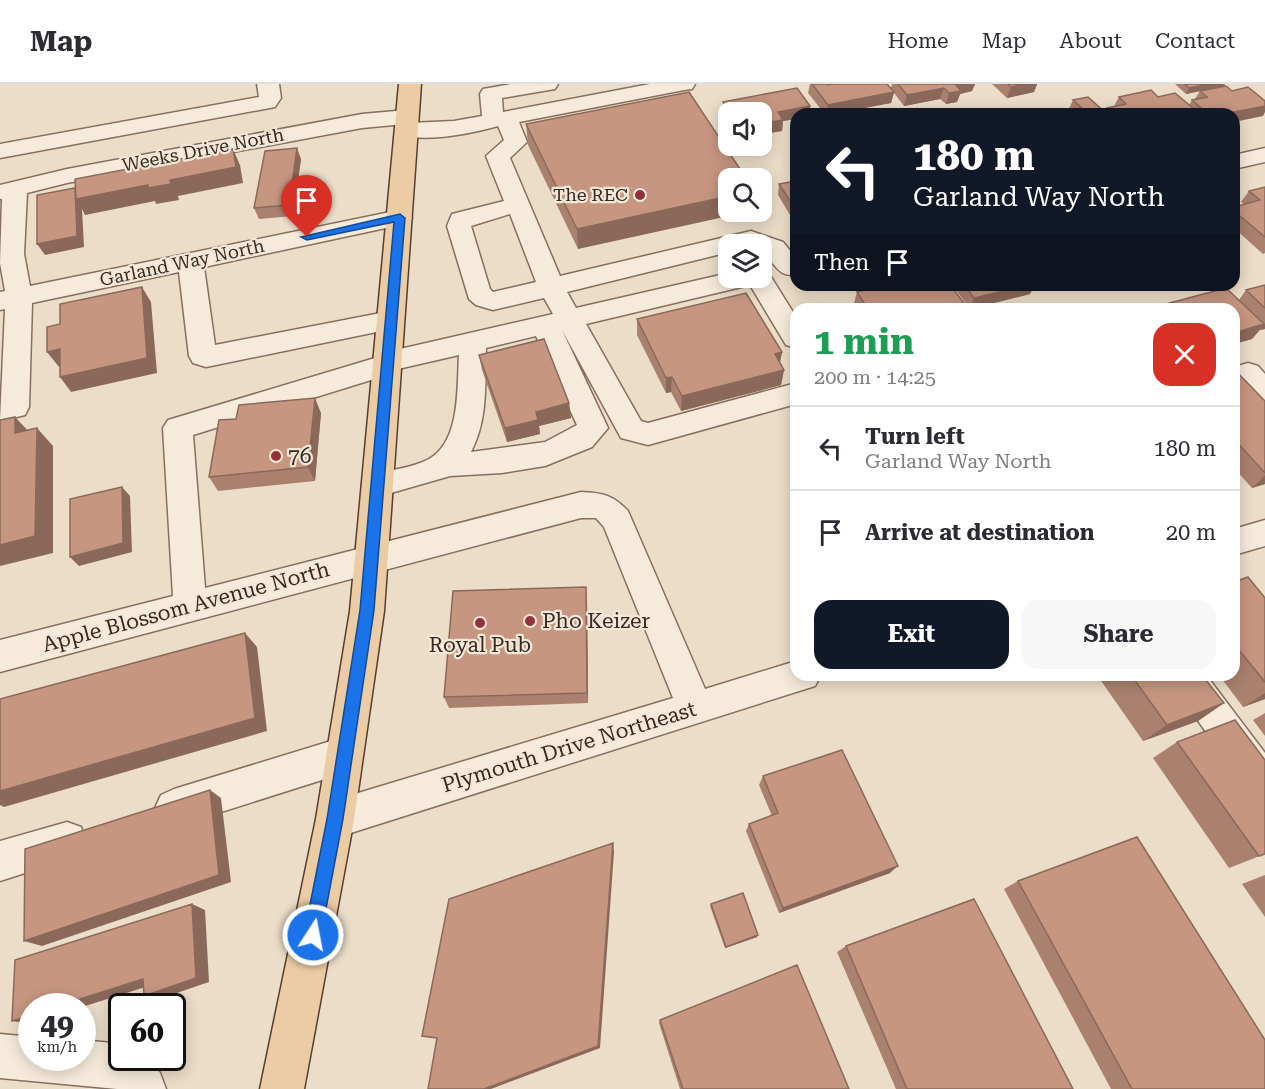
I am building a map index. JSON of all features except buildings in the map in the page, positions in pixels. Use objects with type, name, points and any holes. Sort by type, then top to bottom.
[{"type":"main road","points":[[282,1089],[335,819],[367,610],[410,84]]},
{"type":"street","points":[[0,151],[267,102],[270,98],[268,84]]},
{"type":"street","points":[[377,485],[444,464],[490,464],[560,449],[586,437],[593,428],[557,321],[552,288],[517,205],[507,149],[491,94],[547,84]]},
{"type":"street","name":"Weeks Drive North","points":[[7,191],[78,174],[362,121],[454,128],[500,120],[578,94],[654,100],[684,84]]},
{"type":"street","points":[[507,149],[540,138]]},
{"type":"street","points":[[1240,161],[1265,155]]},
{"type":"street","points":[[0,410],[15,407],[6,269],[11,254],[7,191]]},
{"type":"street","points":[[517,205],[461,219],[459,226],[478,292],[485,299],[494,300],[552,288],[752,239],[774,248],[790,263]]},
{"type":"street","name":"Garland Way North","points":[[9,299],[400,218]]},
{"type":"street","points":[[190,261],[204,356],[206,357],[391,320]]},
{"type":"street","points":[[772,271],[790,267]]},
{"type":"street","points":[[190,605],[178,428],[387,363],[718,284]]},
{"type":"street","points":[[765,288],[790,328]]},
{"type":"street","points":[[557,321],[631,430],[648,434],[790,396]]},
{"type":"street","points":[[444,464],[463,442],[470,398],[473,341]]},
{"type":"street","name":"Apple Blossom Avenue North","points":[[0,656],[581,505],[604,506],[617,520],[694,708]]},
{"type":"street","points":[[1240,540],[1265,533]]},
{"type":"street","name":"Plymouth Drive Northeast","points":[[335,819],[790,679]]},
{"type":"street","points":[[1189,681],[1265,783]]},
{"type":"street","points":[[144,817],[344,755]]},
{"type":"street","points":[[0,861],[100,831]]},
{"type":"street","points":[[0,1056],[127,1066],[144,1089]]},
{"type":"place","name":"The REC","points":[[640,195]]},
{"type":"place","name":"76","points":[[276,456]]},
{"type":"place","name":"Pho Keizer","points":[[530,621]]},
{"type":"place","name":"Royal Pub","points":[[480,623]]},
{"type":"route","points":[[307,237],[400,218],[367,610],[335,819],[313,935]]}]
